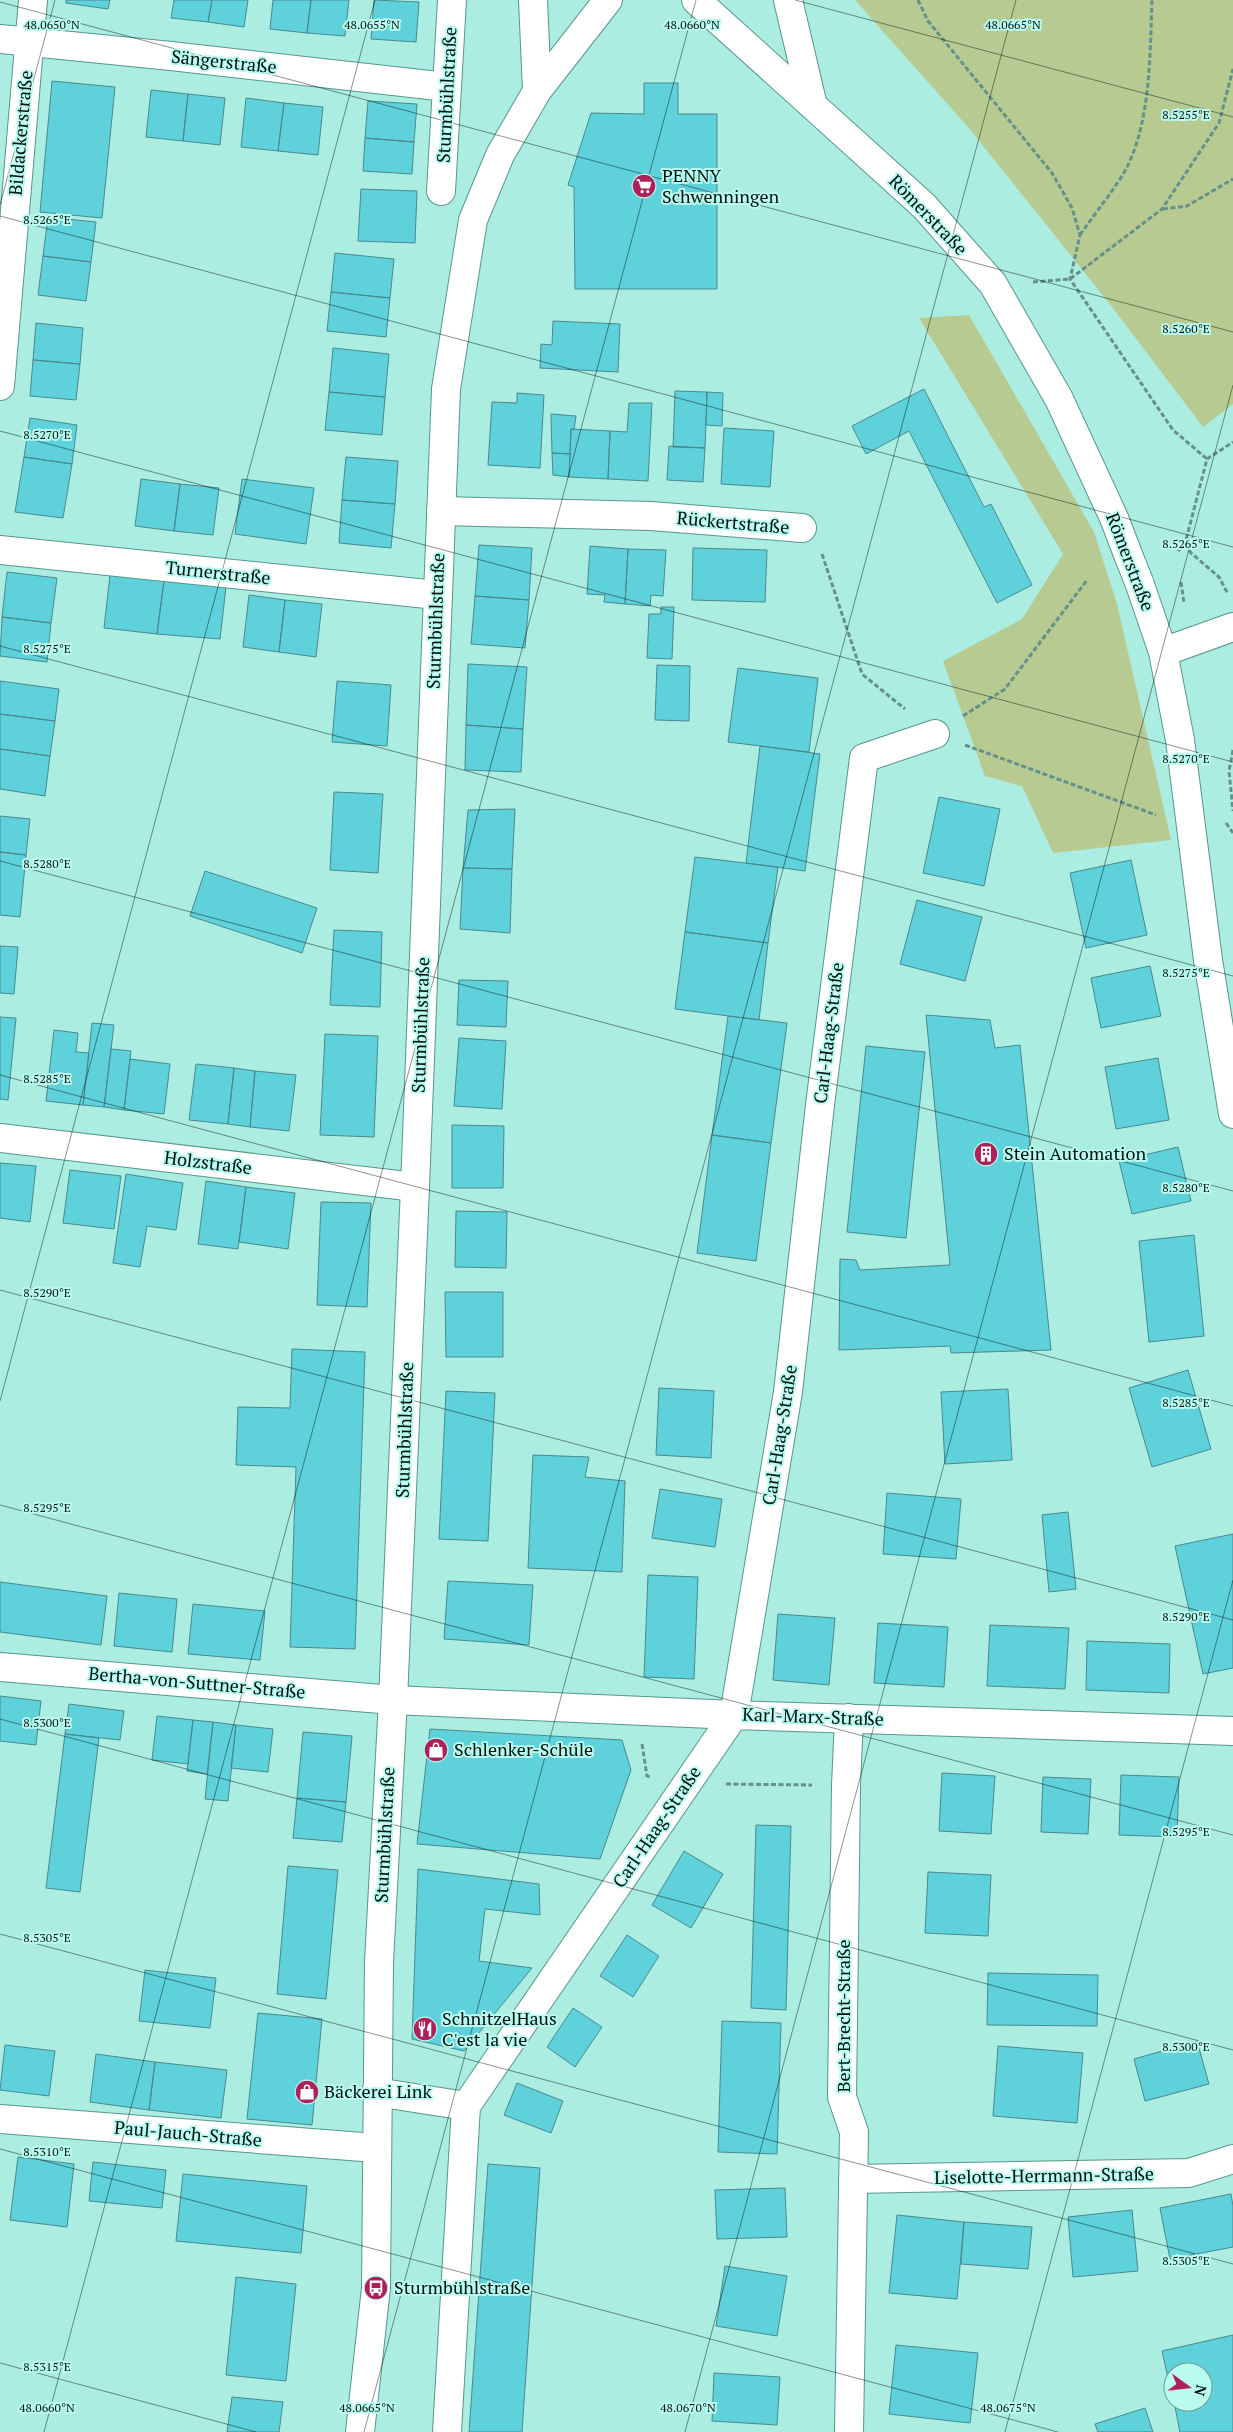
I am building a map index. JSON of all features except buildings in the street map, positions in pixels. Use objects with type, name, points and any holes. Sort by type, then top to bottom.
[{"type":"street","name":"Bildackerstraße","points":[[0,386],[33,0]]},
{"type":"street","name":"Sturmbühlstraße","points":[[441,191],[452,0]]},
{"type":"street","points":[[533,0],[537,91]]},
{"type":"street","name":"Sturmbühlstraße","points":[[360,2432],[376,2288],[378,2226],[376,2092],[379,1952],[393,1700],[416,1186],[446,389],[473,220],[500,155],[537,91],[608,0]]},
{"type":"street","name":"Römerstraße","points":[[696,0],[924,206],[994,284],[1059,399],[1114,518],[1163,652],[1180,740],[1208,960],[1233,1114]]},
{"type":"street","points":[[788,0],[813,106]]},
{"type":"street","name":"Sängerstraße","points":[[0,39],[447,87]]},
{"type":"street","name":"Rückertstraße","points":[[441,511],[651,516],[802,528]]},
{"type":"street","name":"Turnerstraße","points":[[0,550],[437,595]]},
{"type":"street","points":[[1163,652],[1232,615]]},
{"type":"street","name":"Carl-Haag-Straße","points":[[466,2106],[734,1715],[788,1392],[820,1105],[864,758],[935,734]]},
{"type":"street","name":"Holzstraße","points":[[0,1138],[416,1186]]},
{"type":"street","name":"Bertha-von-Suttner-Straße","points":[[0,1667],[393,1700]]},
{"type":"street","name":"Karl-Marx-Straße","points":[[393,1700],[734,1715],[1233,1731]]},
{"type":"street","name":"Bert-Brecht-Straße","points":[[849,2432],[854,2132],[842,2097],[846,1786],[850,1718]]},
{"type":"street","points":[[376,2092],[466,2106],[447,2432]]},
{"type":"street","name":"Paul-Jauch-Straße","points":[[0,2120],[376,2148]]},
{"type":"street","name":"Liselotte-Herrmann-Straße","points":[[853,2179],[1189,2173],[1233,2159]]},
{"type":"path","points":[[918,0],[928,21],[1052,173],[1072,208],[1080,235]]},
{"type":"path","points":[[1152,0],[1149,75],[1138,138],[1126,169],[1080,235],[1070,279],[1173,430],[1207,459]]},
{"type":"path","points":[[1033,282],[1070,279],[1162,209],[1219,123],[1233,69]]},
{"type":"path","points":[[1162,209],[1188,206],[1233,179]]},
{"type":"path","points":[[1178,551],[1185,544],[1207,459],[1233,442]]},
{"type":"path","name":"Rückertstraße","points":[[802,528],[822,554],[862,674],[935,734],[1161,817]]},
{"type":"path","points":[[1185,544],[1191,553],[1219,577],[1232,615]]},
{"type":"path","points":[[935,734],[1005,689],[1087,580]]},
{"type":"path","points":[[1233,750],[1229,771],[1233,811]]},
{"type":"path","points":[[647,1776],[687,1783],[846,1786]]},
{"type":"green space","points":[[855,0],[1233,0],[1233,404],[1203,427],[1109,303],[968,127]]},
{"type":"green space","points":[[969,315],[1094,532],[1117,604],[1171,840],[1053,853],[1022,786],[985,776],[943,661],[1022,619],[1063,554],[919,318]]},
{"type":"place","name":"PENNY Schwenningen","points":[[644,186]]},
{"type":"place","name":"Stein Automation","points":[[986,1154]]},
{"type":"place","name":"Schlenker-Schüle","points":[[436,1750]]},
{"type":"place","name":"SchnitzelHaus C'est la vie","points":[[425,2029]]},
{"type":"place","name":"Bäckerei Link","points":[[307,2092]]},
{"type":"place","name":"Sturmbühlstraße","points":[[376,2288]]}]
